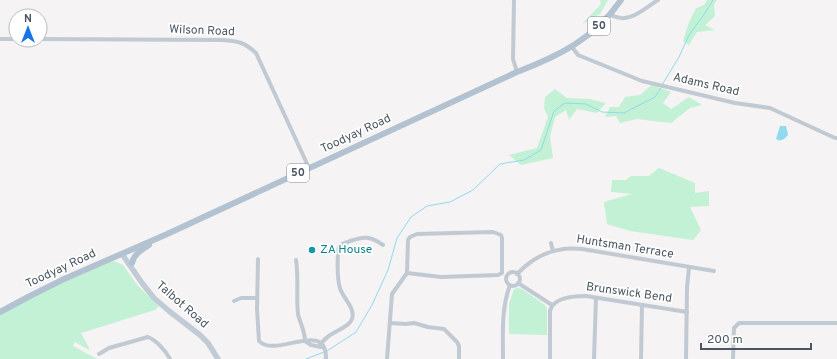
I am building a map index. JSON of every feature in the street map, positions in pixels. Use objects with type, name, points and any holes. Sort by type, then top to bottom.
[{"type":"main road","name":"Toodyay Road","points":[[0,312],[30,296],[572,47],[611,15],[621,0]]},
{"type":"main road","points":[[132,265],[133,259],[139,252],[165,235]]},
{"type":"main road","name":"Talbot Road","points":[[124,253],[142,283],[154,298],[200,335],[208,343],[218,359]]},
{"type":"street","points":[[514,0],[513,59],[516,72]]},
{"type":"street","points":[[611,15],[618,18],[628,19],[658,0]]},
{"type":"street","name":"Wilson Road","points":[[48,39],[222,40],[236,41],[247,44],[256,52],[309,168]]},
{"type":"street","name":"Adams Road","points":[[572,47],[578,55],[642,81],[735,102],[770,108],[837,138]]},
{"type":"street","points":[[387,359],[392,294],[407,273],[408,240],[413,235],[493,232],[501,235],[502,272],[498,275],[441,276],[407,273]]},
{"type":"street","points":[[321,346],[326,337],[349,323],[353,316],[352,311],[342,294],[339,284],[339,247],[343,244],[364,237],[377,241],[383,245]]},
{"type":"street","points":[[551,243],[553,250]]},
{"type":"street","name":"Huntsman Terrace","points":[[517,274],[538,256],[553,250],[569,248],[714,271]]},
{"type":"street","points":[[258,260],[258,338],[261,343],[265,346],[275,348],[313,340],[321,346],[326,357]]},
{"type":"street","points":[[296,260],[298,274],[298,311],[305,341]]},
{"type":"street","points":[[686,359],[689,267]]},
{"type":"street","points":[[510,285],[506,281],[507,275],[512,272],[517,274],[519,278],[518,282]]},
{"type":"street","points":[[510,285],[515,285],[518,282]]},
{"type":"street","points":[[518,282],[552,305],[550,311],[550,359]]},
{"type":"street","points":[[503,359],[503,309],[510,285]]},
{"type":"street","name":"Brunswick Bend","points":[[552,305],[556,301],[576,296],[586,296],[687,312]]},
{"type":"street","points":[[234,301],[241,298],[257,298]]},
{"type":"street","points":[[594,359],[596,298]]},
{"type":"street","points":[[640,359],[642,305]]},
{"type":"street","points":[[390,323],[414,323],[444,330],[457,342],[459,346],[459,359]]},
{"type":"street","points":[[733,359],[734,328],[738,323],[837,323]]},
{"type":"street","points":[[99,354],[109,348],[148,337],[152,339],[170,359]]},
{"type":"green space","points":[[600,0],[608,0],[600,14],[582,24],[601,4]]},
{"type":"green space","points":[[707,0],[717,0],[714,4],[715,16],[705,25],[715,30],[697,32],[689,45],[683,41],[689,22],[696,8],[704,5]]},
{"type":"green space","points":[[652,85],[671,92],[663,103],[671,109],[689,97],[702,105],[690,108],[671,123],[637,119],[620,123],[616,116],[605,117],[610,107],[619,107],[625,97],[640,95]]},
{"type":"green space","points":[[555,89],[567,98],[589,99],[606,103],[597,113],[577,109],[569,120],[566,110],[555,117],[550,137],[553,158],[521,165],[509,155],[537,148],[548,117],[544,108],[545,97]]},
{"type":"green space","points":[[659,168],[695,183],[695,193],[709,191],[709,206],[690,207],[701,230],[693,240],[630,231],[607,224],[604,202],[632,194],[611,192],[612,180],[626,180],[631,176],[649,176]]},
{"type":"green space","points":[[114,261],[123,265],[138,286],[159,306],[155,310],[81,333],[89,350],[75,342],[73,346],[97,359],[0,359],[0,312],[103,262]]},
{"type":"green space","points":[[514,289],[522,289],[545,305],[547,309],[547,335],[509,334],[509,304]]},
{"type":"water","points":[[780,126],[786,126],[788,135],[781,140],[776,139]]},
{"type":"waterway","points":[[662,85],[679,57],[689,35],[713,0]]},
{"type":"waterway","points":[[327,351],[356,332],[372,305],[388,270],[397,238],[411,217],[427,206],[450,202],[473,190],[500,164],[524,160],[541,150],[554,111],[565,103],[586,104],[602,112],[624,113],[655,97],[661,88]]},
{"type":"waterway","points":[[306,359],[324,352]]},
{"type":"place","name":"ZA House","points":[[312,250]]}]
